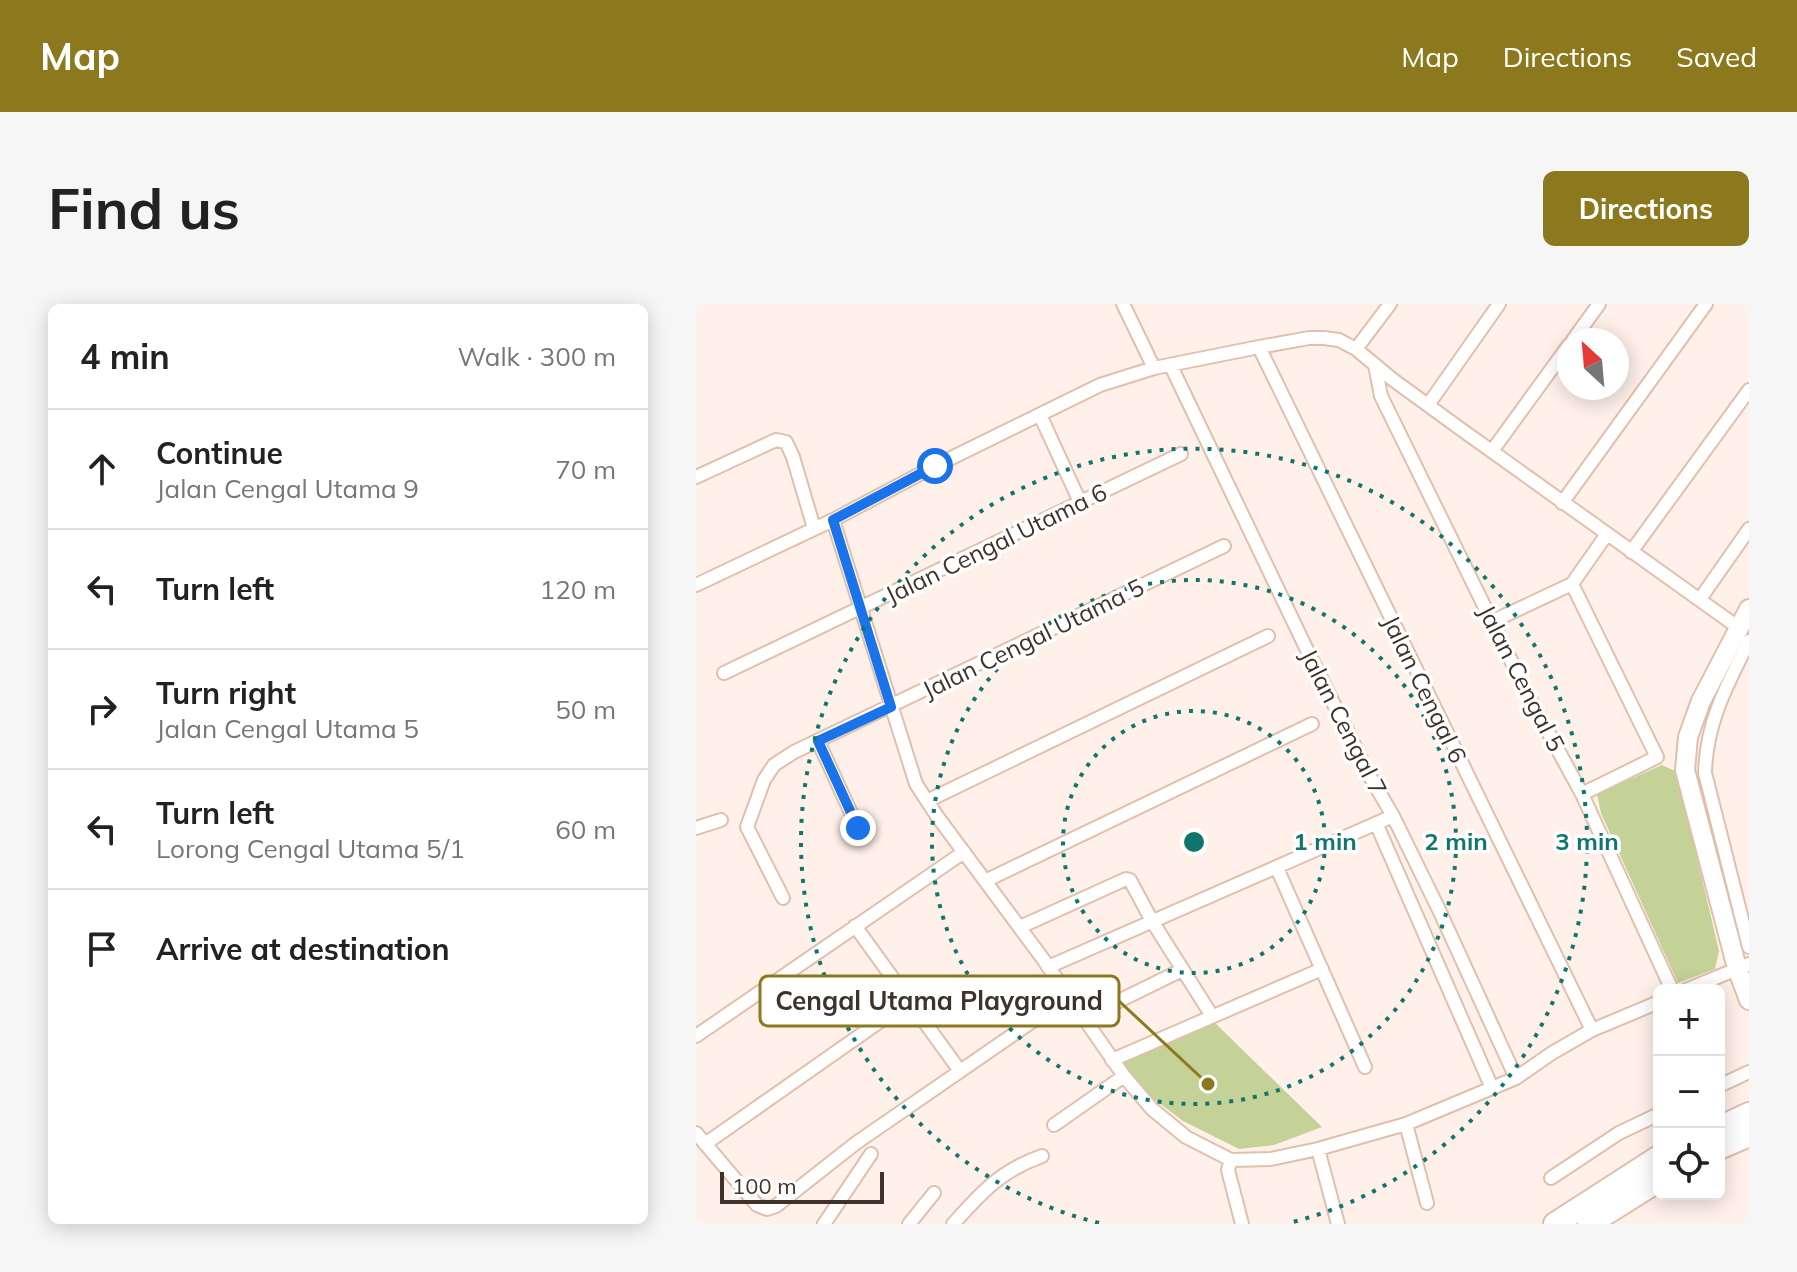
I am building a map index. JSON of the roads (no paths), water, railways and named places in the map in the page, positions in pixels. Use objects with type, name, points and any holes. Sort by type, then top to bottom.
[{"type":"highway","points":[[1725,1125],[1749,1114]]},
{"type":"highway","points":[[1725,1145],[1749,1135]]},
{"type":"highway","points":[[1555,1224],[1653,1161]]},
{"type":"highway","points":[[1589,1224],[1653,1184]]},
{"type":"street","points":[[1123,304],[1154,368]]},
{"type":"street","points":[[1356,349],[1390,304]]},
{"type":"street","points":[[1428,405],[1499,304]]},
{"type":"street","points":[[1582,328],[1599,304]]},
{"type":"street","points":[[1562,503],[1706,304]]},
{"type":"street","points":[[696,585],[833,520],[1100,385],[1154,368],[1309,338],[1324,338],[1339,340],[1356,349],[1562,503],[1700,599],[1744,635]]},
{"type":"street","name":"Jalan Cengal 6","points":[[1259,347],[1592,1030]]},
{"type":"street","points":[[1492,451],[1557,362]]},
{"type":"street","name":"Jalan Cengal 5","points":[[1375,365],[1381,396],[1529,697],[1582,794],[1669,984]]},
{"type":"street","name":"Jalan Cengal 7","points":[[1171,366],[1327,690],[1393,816],[1516,1078]]},
{"type":"street","points":[[1631,552],[1749,390]]},
{"type":"street","points":[[1040,415],[1080,502]]},
{"type":"street","points":[[696,477],[776,440],[786,442],[814,528]]},
{"type":"street","name":"Jalan Cengal Utama 6","points":[[724,673],[1181,454]]},
{"type":"street","points":[[833,520],[916,784],[1124,1076],[1152,1109],[1186,1137],[1231,1160],[1271,1159],[1318,1149],[1406,1124],[1516,1078],[1592,1030],[1653,1005]]},
{"type":"street","points":[[1700,599],[1749,529]]},
{"type":"street","points":[[1493,621],[1572,584],[1607,534]]},
{"type":"street","name":"Jalan Cengal Utama 5","points":[[783,898],[747,827],[764,780],[774,765],[1224,546]]},
{"type":"street","points":[[1572,584],[1657,757],[1582,794]]},
{"type":"street","points":[[1749,609],[1744,635],[1705,750],[1705,773],[1749,947]]},
{"type":"street","points":[[1744,635],[1701,701],[1688,737],[1685,770],[1743,966],[1749,1000]]},
{"type":"street","points":[[927,801],[1268,636]]},
{"type":"street","points":[[985,881],[1312,724]]},
{"type":"street","points":[[818,741],[858,828]]},
{"type":"street","points":[[1048,967],[1393,816]]},
{"type":"street","points":[[696,828],[721,820]]},
{"type":"street","points":[[1376,823],[1492,1088]]},
{"type":"street","points":[[696,1036],[964,852]]},
{"type":"street","points":[[1277,868],[1365,1067]]},
{"type":"street","points":[[1020,927],[1126,879],[1130,880],[1212,1016]]},
{"type":"street","points":[[855,926],[960,1071]]},
{"type":"street","points":[[1700,984],[1743,966]]},
{"type":"street","points":[[1112,1060],[1322,969]]},
{"type":"street","points":[[1084,1018],[1182,970]]},
{"type":"street","points":[[696,1133],[757,1205],[767,1209],[776,1206],[856,1143],[1069,996]]},
{"type":"street","points":[[705,1144],[909,1001]]},
{"type":"street","points":[[1725,1083],[1749,1072]]},
{"type":"street","points":[[1054,1125],[1124,1076]]},
{"type":"street","points":[[1551,1178],[1619,1133],[1653,1117]]},
{"type":"street","points":[[1406,1124],[1427,1203]]},
{"type":"street","points":[[1318,1149],[1338,1224]]},
{"type":"street","points":[[824,1224],[871,1154]]},
{"type":"street","points":[[953,1224],[998,1178],[1042,1156]]},
{"type":"street","points":[[1231,1160],[1228,1170],[1242,1224]]},
{"type":"street","points":[[909,1224],[934,1193]]},
{"type":"place","name":"Cengal Utama Playground","points":[[1208,1084]]}]
